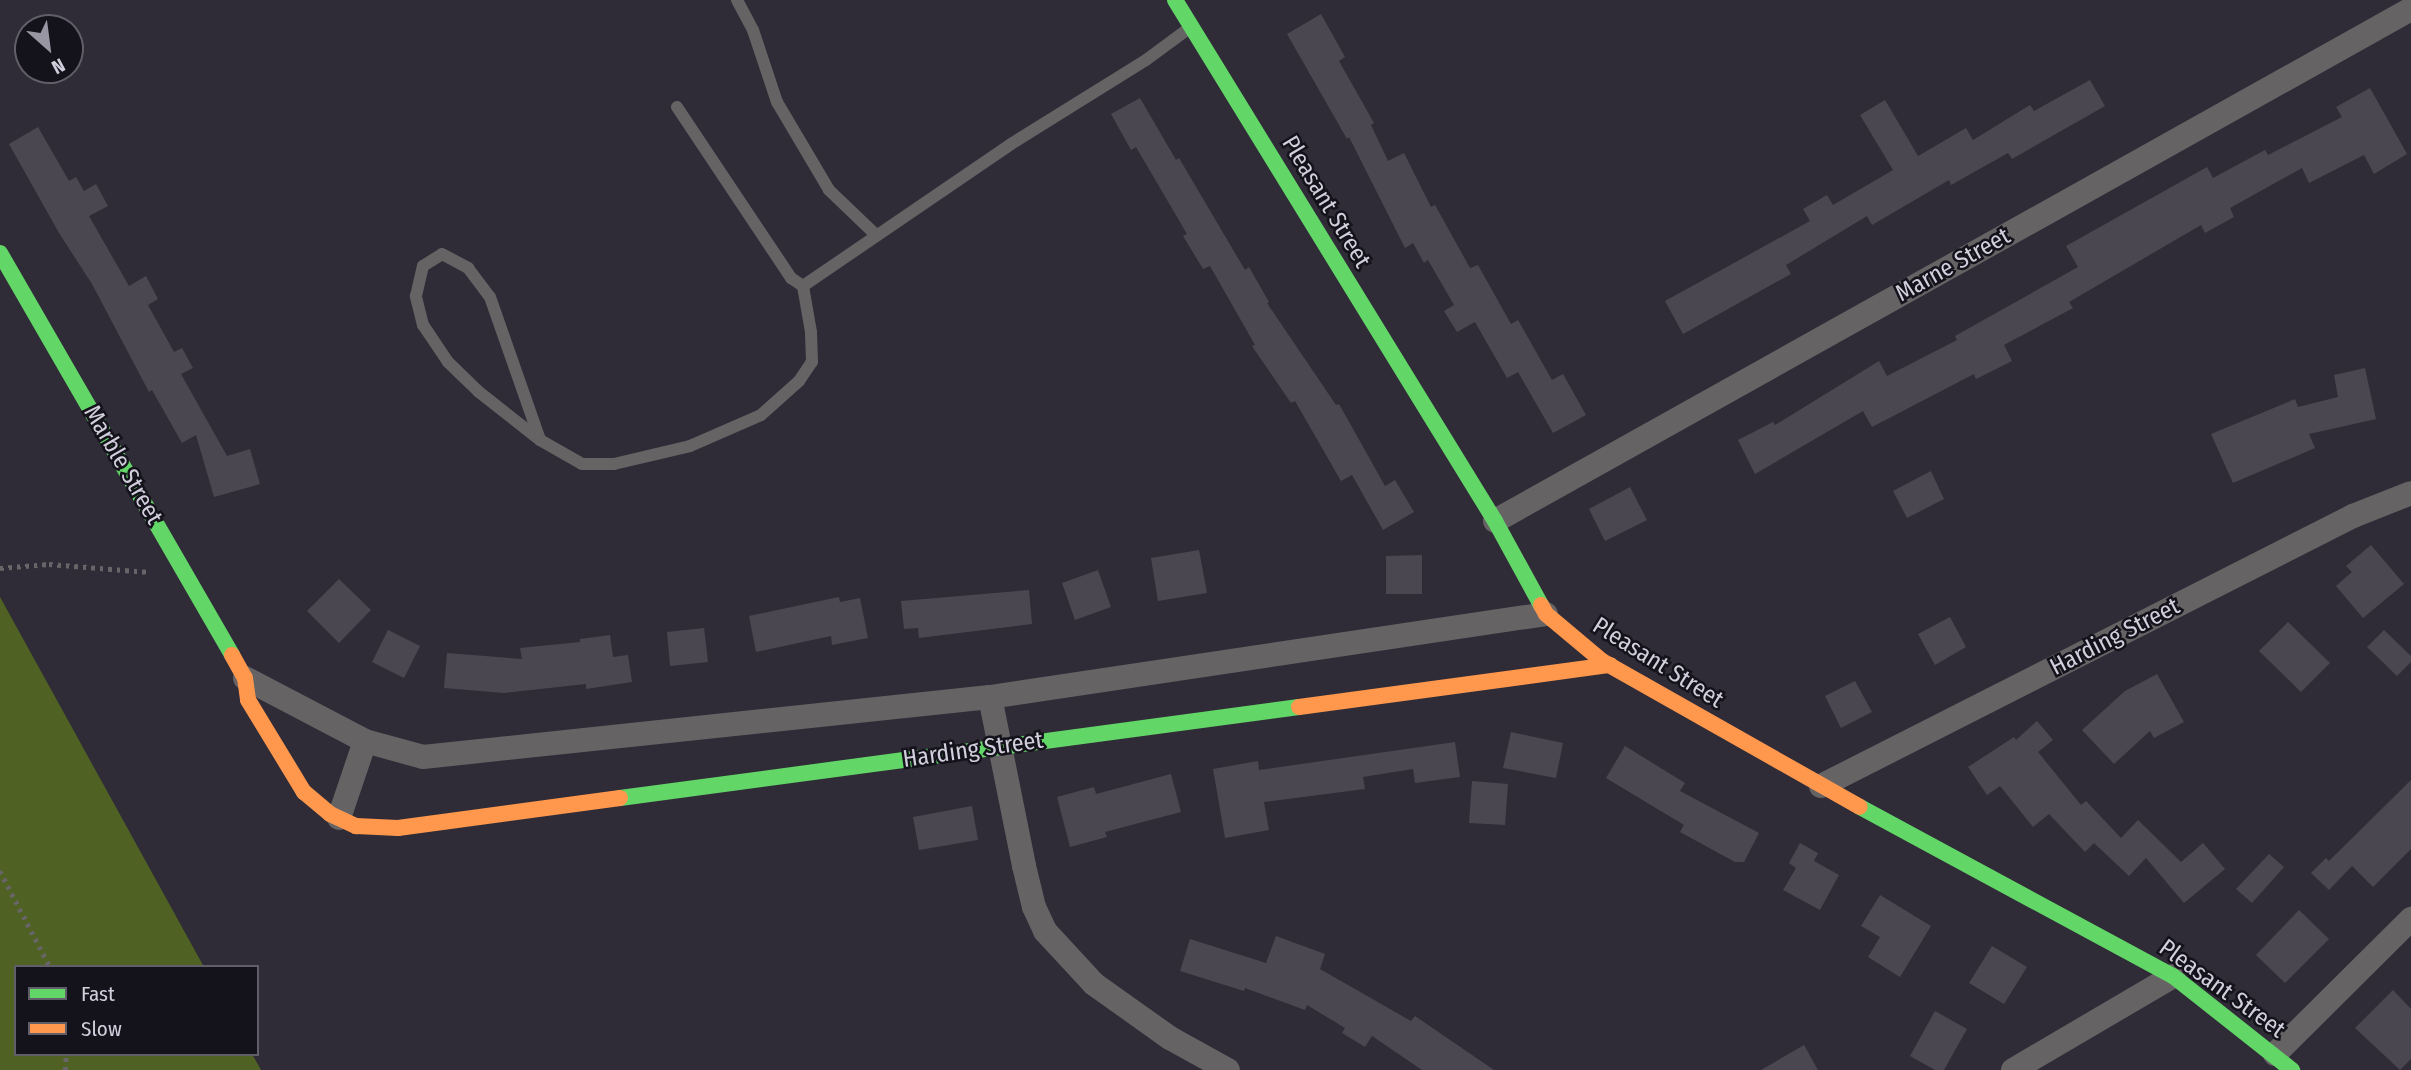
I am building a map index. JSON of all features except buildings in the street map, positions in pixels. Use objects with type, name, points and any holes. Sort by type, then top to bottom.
[{"type":"street","name":"Pleasant Street","points":[[1175,0],[1494,521],[1546,614],[1609,665],[1821,786],[2174,976],[2283,1062]]},
{"type":"street","name":"Marne Street","points":[[1494,521],[2411,9]]},
{"type":"street","name":"Marble Street","points":[[0,253],[245,678],[248,700],[304,792],[338,818]]},
{"type":"street","name":"Harding Street","points":[[1821,786],[2341,522],[2411,493]]},
{"type":"street","name":"Harding Street","points":[[365,741],[423,757],[990,697],[1546,614]]},
{"type":"street","name":"Harding Street","points":[[338,818],[356,826],[398,828],[1609,665]]},
{"type":"street","points":[[245,678],[365,741],[338,818]]},
{"type":"street","points":[[990,697],[1031,893],[1045,931],[1094,984],[1170,1038],[1228,1070]]},
{"type":"street","points":[[2283,1062],[2411,919]]},
{"type":"street","points":[[2012,1070],[2174,976]]},
{"type":"lane","points":[[737,0],[753,30],[777,102],[822,179],[829,190],[877,236]]},
{"type":"lane","points":[[803,286],[1011,144],[1146,60],[1191,27]]},
{"type":"lane","points":[[540,440],[490,297],[468,268],[442,254],[423,266],[416,296],[423,326],[448,362],[463,377],[540,440],[582,464],[614,464],[690,446],[761,415],[799,381],[812,362],[811,332],[803,286],[791,278],[677,107]]},
{"type":"path","points":[[0,568],[49,564],[156,572],[179,562]]},
{"type":"path","points":[[0,871],[49,965]]},
{"type":"green space","points":[[0,597],[203,965],[14,965],[14,1056],[253,1056],[261,1070],[0,1070]]},
{"type":"traffic: fast","points":[[1175,0],[1495,521],[1541,605]]},
{"type":"traffic: fast","points":[[0,253],[232,655]]},
{"type":"traffic: fast","points":[[620,798],[1299,707]]},
{"type":"traffic: fast","points":[[1860,807],[2173,976],[2292,1070]]},
{"type":"traffic: slow","points":[[1541,605],[1546,614],[1602,661],[1860,807]]},
{"type":"traffic: slow","points":[[232,655],[245,678],[248,700],[304,792],[330,814],[356,826],[398,828],[620,798]]},
{"type":"traffic: slow","points":[[1299,707],[1610,665]]}]
